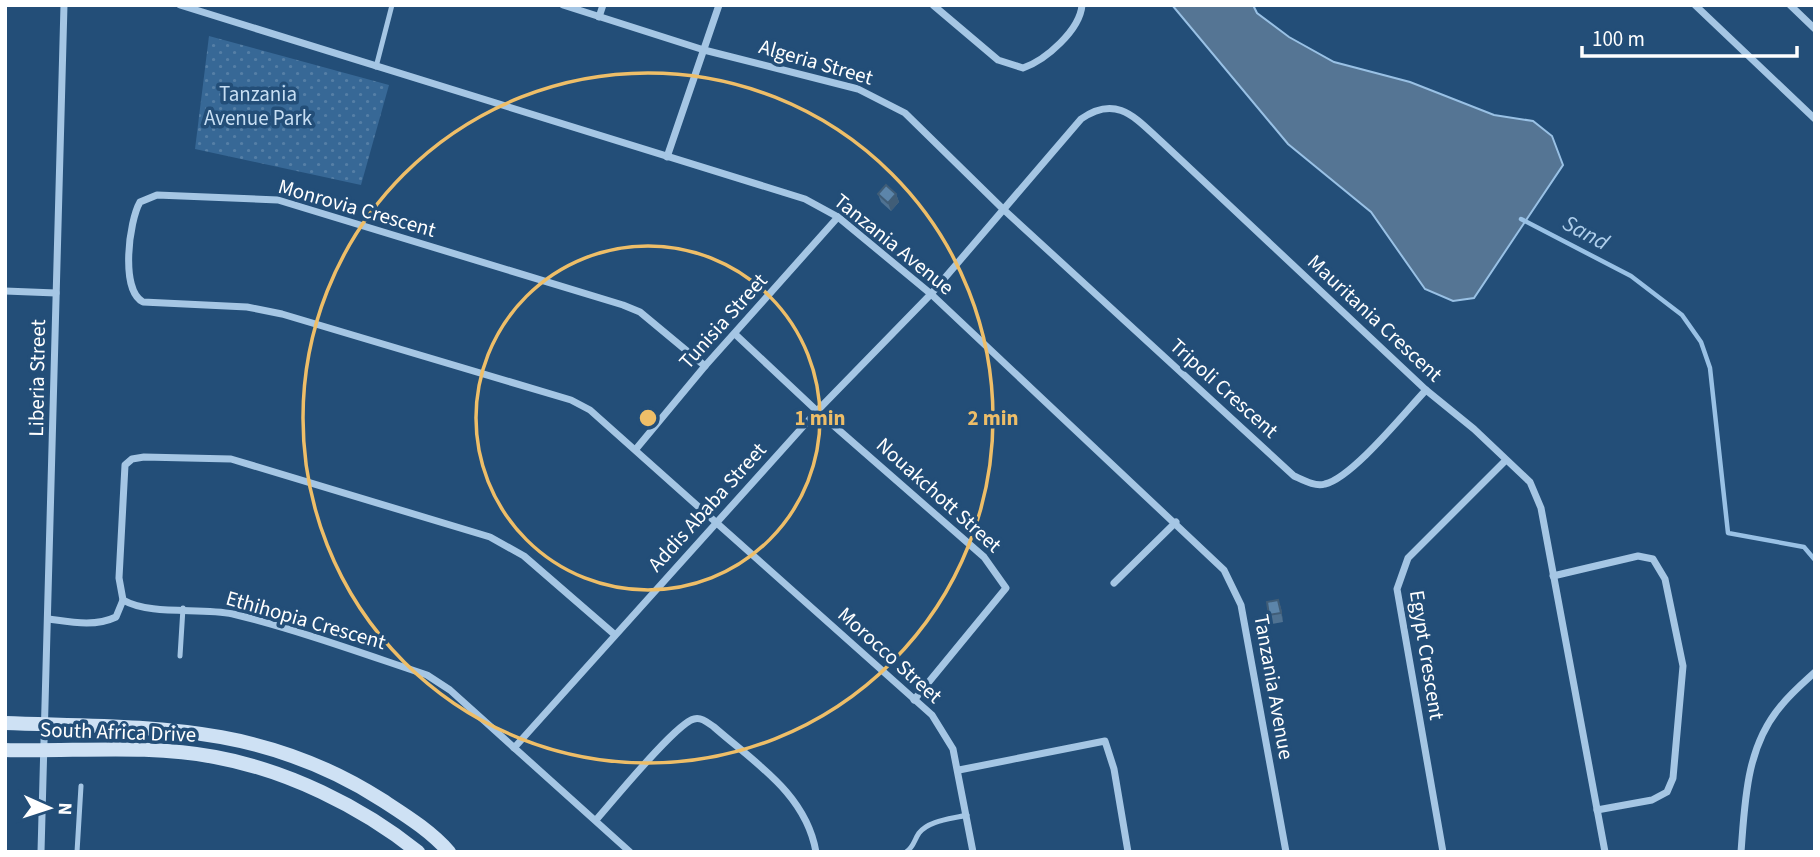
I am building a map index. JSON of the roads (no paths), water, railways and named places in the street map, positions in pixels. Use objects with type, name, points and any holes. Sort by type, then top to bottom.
[{"type":"street","name":"Liberia Street","points":[[41,852],[64,5]]},
{"type":"street","name":"Tanzania Avenue","points":[[180,5],[805,199],[838,217],[931,294],[1224,570],[1241,605],[1286,852]]},
{"type":"street","name":"Algeria Street","points":[[563,5],[704,50],[858,89],[883,100],[905,113],[1003,209]]},
{"type":"street","points":[[599,18],[603,5]]},
{"type":"street","points":[[667,157],[719,5]]},
{"type":"street","points":[[933,5],[998,60],[1023,68],[1037,62],[1069,33],[1078,20],[1082,5]]},
{"type":"street","points":[[1695,5],[1815,119]]},
{"type":"street","points":[[1790,5],[1815,29]]},
{"type":"street","name":"Mauritania Crescent","points":[[931,294],[1081,119],[1093,110],[1118,108],[1132,115],[1426,390],[1474,429],[1534,489],[1605,852]]},
{"type":"street","name":"Monrovia Crescent","points":[[636,449],[590,410],[571,400],[282,314],[247,307],[143,302],[136,298],[130,281],[134,212],[140,202],[157,195],[278,200],[623,305],[640,312],[705,366]]},
{"type":"street","name":"Tripoli Crescent","points":[[1003,209],[1294,475],[1304,481],[1325,485],[1349,471],[1426,390]]},
{"type":"street","name":"Tunisia Street","points":[[636,449],[705,366],[838,217]]},
{"type":"street","points":[[5,291],[56,293]]},
{"type":"street","name":"Addis Ababa Street","points":[[514,748],[817,411],[931,294]]},
{"type":"street","name":"Nouakchott Street","points":[[735,334],[817,411],[984,557],[1006,588],[914,700]]},
{"type":"street","name":"Morocco Street","points":[[636,449],[940,724],[953,749],[973,852]]},
{"type":"street","points":[[48,620],[94,623],[116,617],[123,600],[119,578],[125,465],[132,458],[231,458],[509,545],[614,634]]},
{"type":"street","name":"Egypt Crescent","points":[[1443,852],[1397,589],[1400,574],[1408,558],[1506,461]]},
{"type":"street","points":[[1114,583],[1176,522]]},
{"type":"street","points":[[1553,576],[1638,556],[1653,559],[1665,579],[1683,666],[1673,778],[1667,792],[1652,800],[1597,810]]},
{"type":"street","name":"Ethihopia Crescent","points":[[123,600],[145,608],[183,608],[234,614],[427,675],[450,690],[630,852]]},
{"type":"street","points":[[1741,852],[1746,789],[1753,756],[1779,708],[1815,672]]},
{"type":"street","points":[[596,820],[674,734],[692,719],[699,718],[714,727],[796,801],[813,834],[816,852]]},
{"type":"street","name":"South Africa Drive","points":[[5,723],[153,726],[264,746],[346,777],[408,816],[449,852]]},
{"type":"street","points":[[958,770],[1105,741],[1114,769],[1128,852]]},
{"type":"street","name":"South Africa Drive","points":[[5,750],[164,752],[214,757],[248,766],[326,795],[418,852]]},
{"type":"lane","points":[[376,67],[392,5]]},
{"type":"lane","points":[[180,656],[183,608]]},
{"type":"lane","points":[[77,852],[81,786]]},
{"type":"lane","points":[[906,852],[911,849],[920,831],[929,824],[967,816]]},
{"type":"waterway","name":"Sand","points":[[1521,219],[1631,276],[1682,315],[1701,342],[1710,368],[1728,533],[1804,547],[1815,560]]},
{"type":"park label","name":"Tanzania Avenue Park","points":[[258,106]]}]
